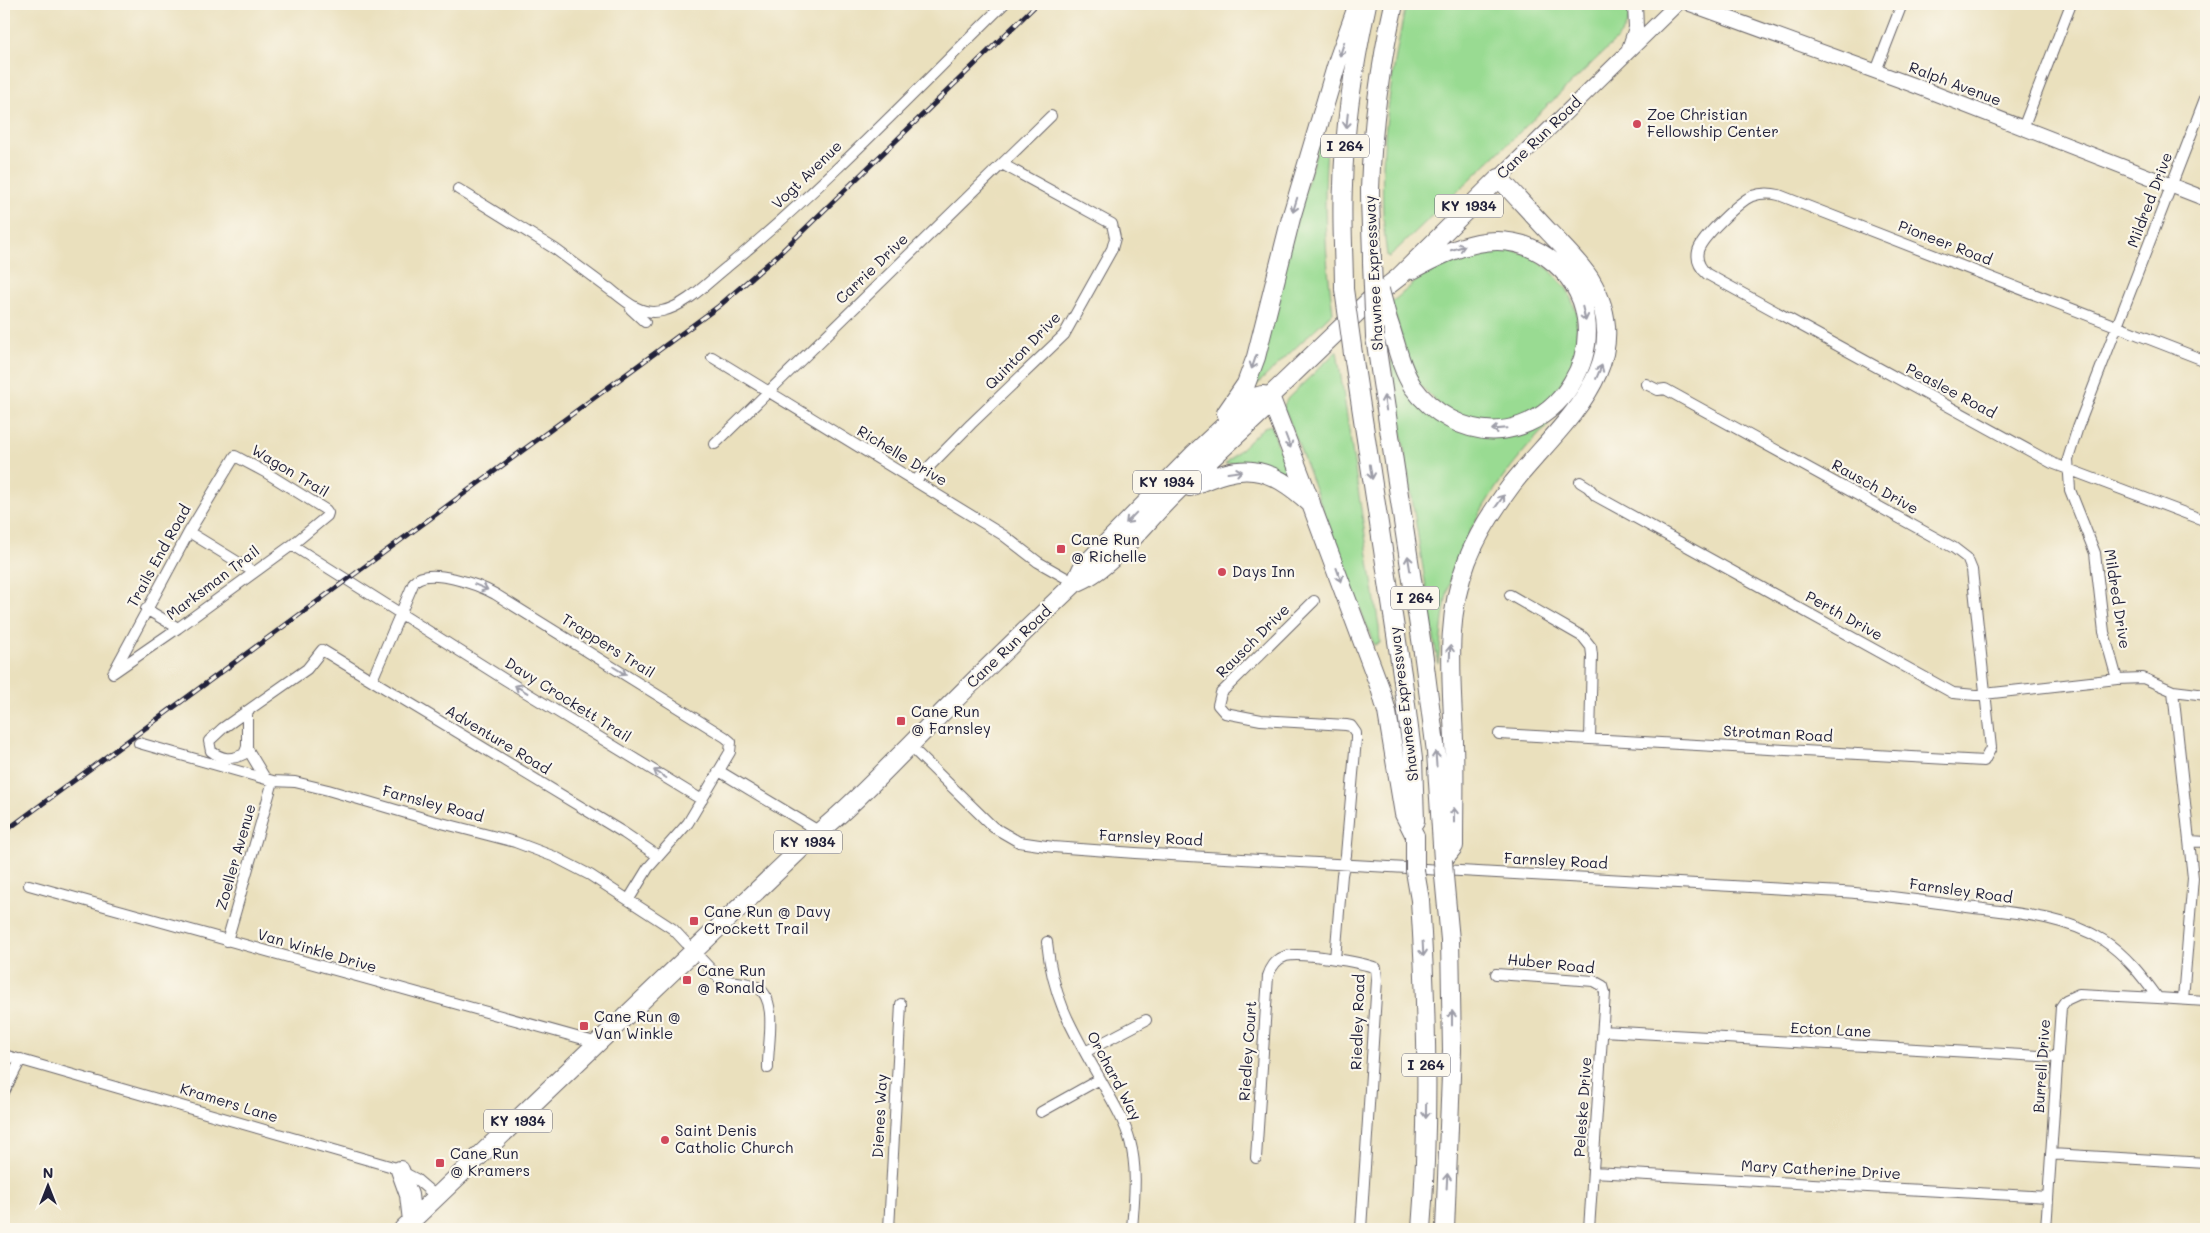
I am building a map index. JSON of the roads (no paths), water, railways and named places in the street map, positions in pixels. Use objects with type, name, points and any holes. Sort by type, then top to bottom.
[{"type":"highway","points":[[1194,454],[1240,394],[1250,375],[1291,218],[1338,60],[1358,4]]},
{"type":"highway","name":"Shawnee Expressway","points":[[1367,4],[1355,64],[1344,153],[1342,188],[1344,290],[1413,759],[1415,871],[1420,900],[1426,1012],[1425,1154],[1421,1229]]},
{"type":"highway","name":"Shawnee Expressway","points":[[1394,4],[1385,44],[1375,117],[1370,191],[1375,336],[1424,659],[1436,752],[1450,940],[1452,1050],[1445,1229]]},
{"type":"highway","points":[[1443,860],[1454,846],[1451,625],[1466,562],[1490,515],[1513,483],[1567,421],[1590,390],[1600,371],[1606,347],[1606,322],[1603,310],[1589,278],[1574,258],[1499,178]]},
{"type":"highway","name":"Cane Run Road","points":[[1075,583],[1088,578],[1116,553],[1173,494],[1268,406],[1270,396],[1371,299],[1399,277],[1499,178]]},
{"type":"highway","points":[[1372,263],[1403,369],[1412,386],[1430,407],[1457,422],[1468,426],[1493,430],[1537,418],[1565,395],[1579,373],[1584,357],[1587,332],[1585,314],[1579,297],[1561,270],[1534,250],[1506,242],[1477,242],[1447,252],[1399,277]]},
{"type":"highway","name":"Cane Run Road","points":[[408,1225],[694,951],[839,816],[1075,583],[1082,568],[1194,454],[1255,397],[1262,394],[1270,396]]},
{"type":"highway","points":[[1270,396],[1380,688],[1388,720],[1404,814],[1415,836]]},
{"type":"highway","points":[[1173,494],[1215,475],[1254,470],[1272,475],[1291,486],[1311,504]]},
{"type":"highway","points":[[400,1170],[409,1196],[408,1225]]},
{"type":"street","name":"Vogt Avenue","points":[[458,189],[555,249],[629,304],[644,311],[660,312],[685,301],[803,201],[1004,4]]},
{"type":"street","points":[[1627,53],[1636,28],[1635,4]]},
{"type":"street","name":"Cane Run Road","points":[[1499,178],[1677,4]]},
{"type":"street","name":"Ralph Avenue","points":[[1690,4],[1876,71],[2206,199]]},
{"type":"street","points":[[1876,71],[1902,4]]},
{"type":"street","points":[[2023,128],[2071,4]]},
{"type":"street","name":"Mildred Drive","points":[[2117,679],[2104,632],[2095,553],[2070,490],[2068,459],[2072,442],[2206,96]]},
{"type":"street","name":"Carrie Drive","points":[[715,444],[1051,116]]},
{"type":"street","name":"Quinton Drive","points":[[915,481],[971,424],[1064,335],[1114,243],[1112,224],[1002,164]]},
{"type":"street","name":"Pioneer Road","points":[[1698,260],[1698,252],[1702,242],[1745,200],[1759,194],[1772,194],[2206,361]]},
{"type":"street","name":"Peaslee Road","points":[[1698,260],[1707,274],[2052,463],[2206,521]]},
{"type":"street","name":"Vogt Avenue","points":[[608,288],[645,322]]},
{"type":"street","name":"Richelle Drive","points":[[712,357],[1003,535],[1038,562],[1075,583]]},
{"type":"street","name":"Rausch Drive","points":[[1646,384],[1658,390],[1665,389],[1961,552],[1967,558],[1972,570],[1986,693]]},
{"type":"street","name":"Wagon Trail","points":[[235,456],[265,472],[328,513]]},
{"type":"street","name":"Trails End Road","points":[[113,673],[189,532],[235,456]]},
{"type":"street","name":"Perth Drive","points":[[1580,482],[1588,487],[1596,496],[1953,693],[1966,695],[2117,679]]},
{"type":"street","name":"Marksman Trail","points":[[113,673],[292,545],[321,522],[328,513]]},
{"type":"street","points":[[189,532],[254,572]]},
{"type":"street","name":"Davy Crockett Trail","points":[[292,545],[702,800]]},
{"type":"street","name":"Trappers Trail","points":[[401,614],[416,579],[422,576],[463,581],[495,594],[725,737],[732,745],[719,771]]},
{"type":"street","points":[[1510,595],[1576,632],[1588,642],[1592,655],[1590,739]]},
{"type":"street","name":"Rausch Drive","points":[[1314,601],[1220,693],[1218,705],[1225,713],[1261,720],[1346,725],[1353,728]]},
{"type":"street","points":[[146,609],[178,628]]},
{"type":"street","points":[[372,680],[401,614]]},
{"type":"street","name":"Adventure Road","points":[[247,712],[307,669],[322,650],[630,836],[658,856]]},
{"type":"street","points":[[2117,679],[2143,678],[2173,691],[2206,695]]},
{"type":"street","points":[[2173,691],[2190,841],[2192,878],[2183,1000]]},
{"type":"street","name":"Strotman Road","points":[[1499,734],[1984,761],[1991,748],[1986,693]]},
{"type":"street","points":[[247,712],[247,748],[244,754],[234,759],[216,756],[209,746],[209,741],[223,728],[247,712]]},
{"type":"street","name":"Riedley Road","points":[[1353,728],[1356,739],[1335,959],[1376,968],[1377,975],[1361,1229]]},
{"type":"street","name":"Farnsley Road","points":[[139,743],[269,780],[295,782],[328,790],[430,820],[515,842],[568,863],[629,899],[673,929],[719,978],[726,981],[752,984],[763,991],[767,996],[771,1010],[768,1068]]},
{"type":"street","name":"Farnsley Road","points":[[910,746],[993,827],[1019,842],[1053,847],[1126,852],[1875,894],[2033,915],[2070,924],[2104,941],[2129,961],[2158,998]]},
{"type":"street","points":[[247,748],[269,780]]},
{"type":"street","points":[[629,899],[658,856],[688,823],[719,771],[820,832]]},
{"type":"street","name":"Zoeller Avenue","points":[[227,941],[269,780]]},
{"type":"street","points":[[2190,841],[2206,842]]},
{"type":"street","name":"Van Winkle Drive","points":[[29,885],[598,1043]]},
{"type":"street","name":"Orchard Way","points":[[1048,942],[1051,974],[1059,1001],[1122,1118],[1132,1149],[1135,1188],[1132,1229]]},
{"type":"street","name":"Riedley Court","points":[[1256,1158],[1268,976],[1272,966],[1277,961],[1288,956],[1335,959]]},
{"type":"street","name":"Huber Road","points":[[1496,974],[1594,981],[1603,986]]},
{"type":"street","name":"Peleske Drive","points":[[1589,1229],[1603,1031],[1605,993],[1603,986]]},
{"type":"street","name":"Burrell Drive","points":[[2046,1229],[2060,1012],[2066,1000],[2079,994],[2158,998]]},
{"type":"street","points":[[2158,998],[2206,1001]]},
{"type":"street","name":"Dienes Way","points":[[889,1229],[901,1004]]},
{"type":"street","points":[[1085,1052],[1146,1020]]},
{"type":"street","name":"Ecton Lane","points":[[1603,1031],[2057,1057]]},
{"type":"street","name":"Kramers Lane","points":[[4,1054],[194,1108],[400,1170],[416,1179],[437,1197]]},
{"type":"street","points":[[4,1092],[21,1060]]},
{"type":"street","points":[[1040,1112],[1100,1078]]},
{"type":"street","points":[[2051,1154],[2206,1163]]},
{"type":"street","name":"Mary Catherine Drive","points":[[1593,1172],[2048,1197]]},
{"type":"railway","points":[[4,832],[719,306],[778,255],[1037,4]]},
{"type":"place","name":"Zoe Christian Fellowship Center","points":[[1637,124]]},
{"type":"place","name":"Cane Run @ Richelle","points":[[1061,549]]},
{"type":"place","name":"Days Inn","points":[[1222,572]]},
{"type":"place","name":"Cane Run @ Farnsley","points":[[901,721]]},
{"type":"place","name":"Cane Run @ Davy Crockett Trail","points":[[694,921]]},
{"type":"place","name":"Cane Run @ Ronald","points":[[687,980]]},
{"type":"place","name":"Cane Run @ Van Winkle","points":[[584,1026]]},
{"type":"place","name":"Saint Denis Catholic Church","points":[[665,1140]]},
{"type":"place","name":"Cane Run @ Kramers","points":[[440,1163]]}]
